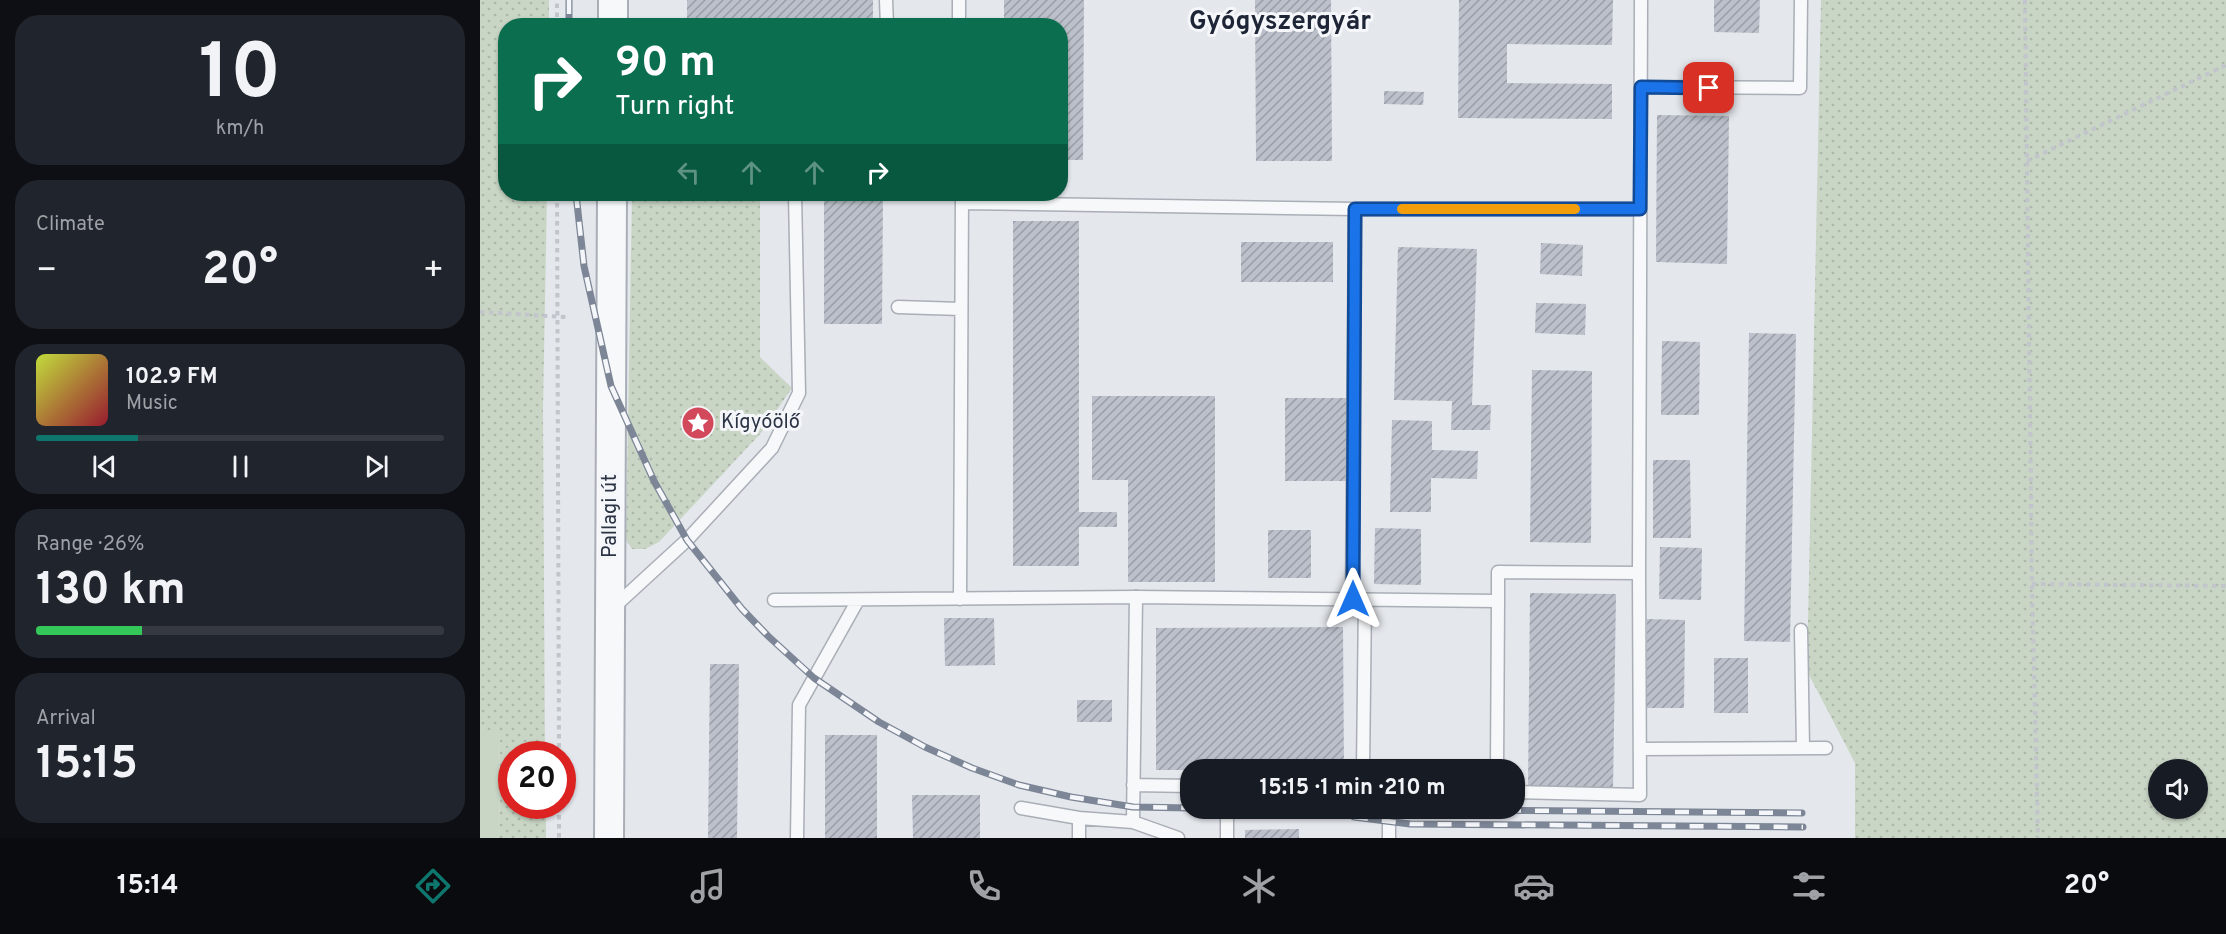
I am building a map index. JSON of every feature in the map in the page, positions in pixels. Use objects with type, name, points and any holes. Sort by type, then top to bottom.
[{"type":"street","points":[[613,0],[613,18]]},
{"type":"street","name":"Pallagi út","points":[[609,838],[612,201]]},
{"type":"lane","points":[[886,0],[887,18]]},
{"type":"lane","points":[[959,0],[959,18]]},
{"type":"lane","points":[[1525,792],[1640,795],[1641,0]]},
{"type":"lane","points":[[1641,87],[1800,88],[1801,0]]},
{"type":"lane","points":[[611,610],[687,540],[772,448],[799,393],[795,201]]},
{"type":"lane","points":[[960,599],[962,201]]},
{"type":"lane","points":[[1068,201],[1355,209],[1640,209]]},
{"type":"lane","points":[[1355,209],[1363,759]]},
{"type":"lane","points":[[898,307],[962,309]]},
{"type":"lane","points":[[1497,759],[1498,572],[1639,573]]},
{"type":"lane","points":[[774,600],[1136,597],[1498,602]]},
{"type":"lane","points":[[1133,822],[1136,597]]},
{"type":"lane","points":[[798,838],[799,705],[858,600]]},
{"type":"lane","points":[[1801,630],[1803,748]]},
{"type":"lane","points":[[1640,748],[1826,748]]},
{"type":"lane","points":[[1133,784],[1180,786]]},
{"type":"lane","points":[[1021,808],[1079,818],[1133,822],[1178,838]]},
{"type":"lane","points":[[1079,818],[1079,838]]},
{"type":"lane","points":[[1227,819],[1227,838]]},
{"type":"lane","points":[[1389,819],[1389,838]]},
{"type":"path","points":[[557,0],[557,18]]},
{"type":"path","points":[[2025,0],[2032,584],[2038,838]]},
{"type":"path","points":[[2027,161],[2226,65]]},
{"type":"path","points":[[557,201],[559,741]]},
{"type":"path","points":[[480,312],[566,317]]},
{"type":"path","points":[[2032,584],[2226,586]]},
{"type":"path","points":[[559,819],[560,838]]},
{"type":"green space","points":[[480,0],[549,0],[549,18],[498,18],[498,201],[547,201],[543,409],[545,741],[500,741],[500,731],[480,731]]},
{"type":"green space","points":[[1821,0],[2226,0],[2226,838],[1855,838],[1855,763],[1807,671]]},
{"type":"green space","points":[[632,201],[760,201],[760,357],[792,388],[761,433],[659,542],[645,549],[632,549],[626,540]]},
{"type":"green space","points":[[480,731],[500,731],[500,741],[498,741],[499,838],[480,838]]},
{"type":"green space","points":[[499,819],[546,819],[546,838],[499,838]]},
{"type":"building","points":[[687,0],[873,0],[873,18],[687,18]]},
{"type":"building","points":[[1004,0],[1084,0],[1083,160],[1068,160],[1068,18],[1004,18]]},
{"type":"building","points":[[1255,0],[1331,0],[1332,161],[1256,161]]},
{"type":"building","points":[[1459,0],[1613,0],[1612,45],[1507,44],[1507,83],[1612,84],[1612,119],[1458,118]]},
{"type":"building","points":[[1714,0],[1760,0],[1759,33],[1714,32]]},
{"type":"building","points":[[1384,91],[1424,92],[1423,105],[1384,104]]},
{"type":"building","points":[[1657,115],[1729,116],[1727,264],[1656,262]]},
{"type":"building","points":[[824,201],[883,201],[882,324],[824,324]]},
{"type":"building","points":[[1013,221],[1079,221],[1079,512],[1117,512],[1117,527],[1079,527],[1079,566],[1013,566]]},
{"type":"building","points":[[1241,242],[1333,242],[1333,282],[1241,282]]},
{"type":"building","points":[[1541,243],[1583,245],[1582,276],[1540,274]]},
{"type":"building","points":[[1398,247],[1477,249],[1472,405],[1491,405],[1490,430],[1451,430],[1452,401],[1394,400]]},
{"type":"building","points":[[1536,303],[1586,304],[1585,335],[1535,333]]},
{"type":"building","points":[[1749,333],[1796,334],[1790,642],[1744,641]]},
{"type":"building","points":[[1662,341],[1700,342],[1699,415],[1661,415]]},
{"type":"building","points":[[1532,370],[1592,371],[1591,543],[1530,542]]},
{"type":"building","points":[[1092,396],[1215,396],[1215,582],[1128,582],[1128,480],[1092,480]]},
{"type":"building","points":[[1285,398],[1347,398],[1347,481],[1285,481]]},
{"type":"building","points":[[1392,420],[1432,421],[1432,450],[1478,451],[1477,479],[1431,478],[1431,512],[1390,512]]},
{"type":"building","points":[[1653,460],[1690,460],[1691,538],[1653,538]]},
{"type":"building","points":[[1375,528],[1421,529],[1421,585],[1374,584]]},
{"type":"building","points":[[1268,530],[1311,530],[1311,578],[1268,578]]},
{"type":"building","points":[[1660,547],[1702,548],[1701,600],[1659,599]]},
{"type":"building","points":[[1530,593],[1616,594],[1613,790],[1528,788]]},
{"type":"building","points":[[944,618],[994,618],[995,665],[945,666]]},
{"type":"building","points":[[1647,619],[1685,620],[1684,708],[1647,708]]},
{"type":"building","points":[[1343,627],[1344,759],[1180,759],[1180,770],[1156,770],[1156,628]]},
{"type":"building","points":[[1714,658],[1748,658],[1748,713],[1714,713]]},
{"type":"building","points":[[710,664],[739,664],[737,838],[708,838]]},
{"type":"building","points":[[1077,700],[1112,700],[1112,722],[1077,722]]},
{"type":"building","points":[[825,735],[877,735],[877,838],[825,838]]},
{"type":"building","points":[[912,795],[980,795],[980,838],[913,838]]},
{"type":"building","points":[[1299,829],[1299,838],[1245,838],[1245,830]]},
{"type":"railway","points":[[569,0],[569,18]]},
{"type":"railway","points":[[577,201],[584,266],[611,386],[654,481],[687,540],[742,609],[768,636],[814,678],[879,722],[925,747],[972,768],[1019,785],[1071,797],[1133,807],[1180,808]]},
{"type":"railway","points":[[1525,811],[1802,813]]},
{"type":"railway","points":[[1370,819],[1410,824],[1803,827]]},
{"type":"slow traffic","points":[[1402,209],[1575,209]]},
{"type":"place","name":"Kígyóölő","points":[[698,423]]},
{"type":"district","name":"Gyógyszergyár","points":[[1280,22]]},
{"type":"route","points":[[1353,599],[1355,209],[1640,209],[1641,87],[1709,88]]}]
